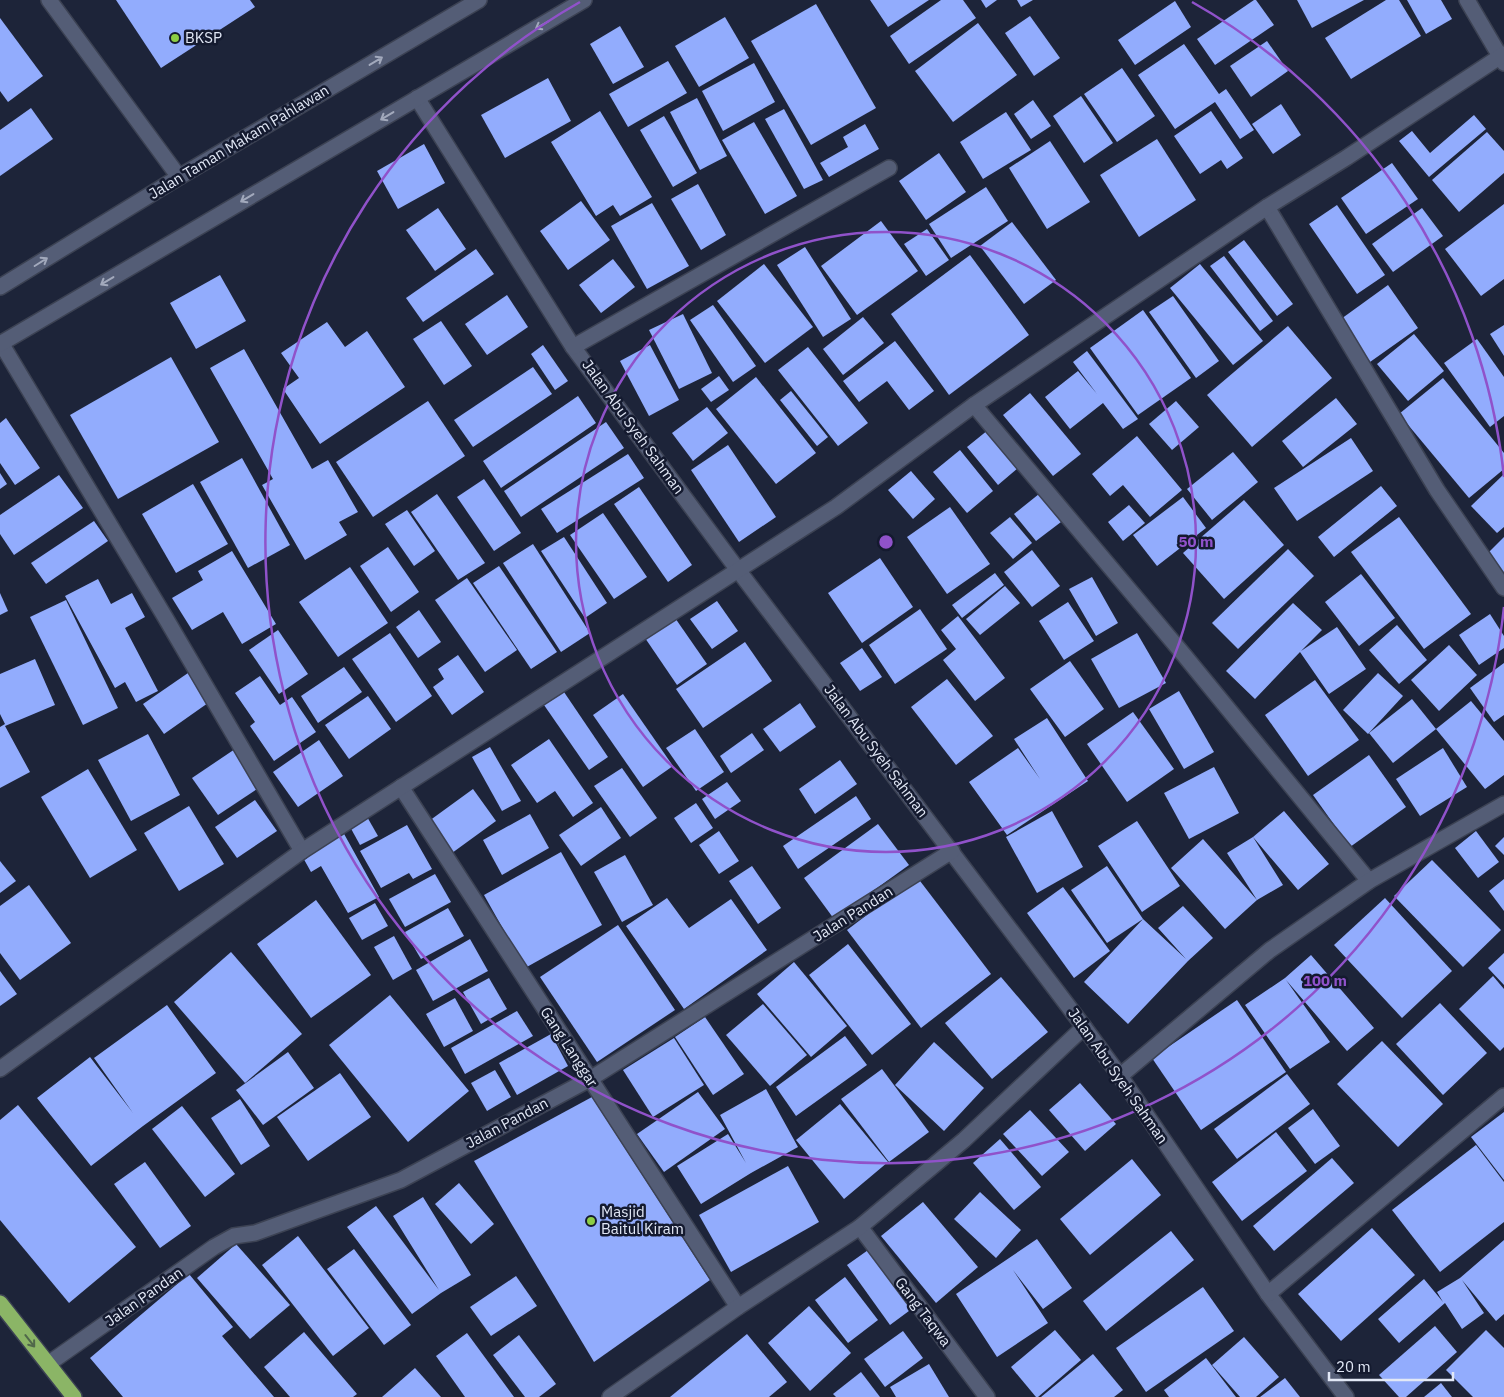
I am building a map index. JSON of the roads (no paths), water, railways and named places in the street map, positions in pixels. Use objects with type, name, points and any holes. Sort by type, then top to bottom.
[{"type":"highway","points":[[0,1303],[74,1397]]},
{"type":"street","points":[[49,0],[178,177]]},
{"type":"street","name":"Jalan Taman Makam Pahlawan","points":[[0,288],[178,177],[479,0]]},
{"type":"street","points":[[302,851],[165,617],[1,344],[584,0]]},
{"type":"street","points":[[0,1069],[302,851],[836,507],[974,405],[1267,207],[1503,58],[1467,0]]},
{"type":"street","name":"Jalan Abu Syeh Sahman","points":[[417,98],[573,347],[738,570],[1084,1027],[1120,1076],[1268,1294],[1346,1397]]},
{"type":"street","points":[[573,347],[889,168]]},
{"type":"street","points":[[1267,207],[1437,490],[1504,588]]},
{"type":"street","points":[[974,405],[1184,655],[1369,881]]},
{"type":"street","name":"Gang Langgar","points":[[401,787],[738,1307]]},
{"type":"street","points":[[1120,1076],[1270,950],[1369,881],[1504,804]]},
{"type":"street","name":"Jalan Pandan","points":[[48,1364],[214,1247],[234,1236],[255,1232],[401,1180],[590,1079],[952,852]]},
{"type":"street","points":[[619,1394],[738,1307],[860,1227],[964,1140],[1084,1027]]},
{"type":"street","points":[[1268,1294],[1504,1096]]},
{"type":"street","name":"Gang Taqwa","points":[[860,1227],[987,1397]]},
{"type":"place","name":"BKSP","points":[[175,38]]},
{"type":"place","name":"Masjid Baitul Kiram","points":[[591,1221]]}]
